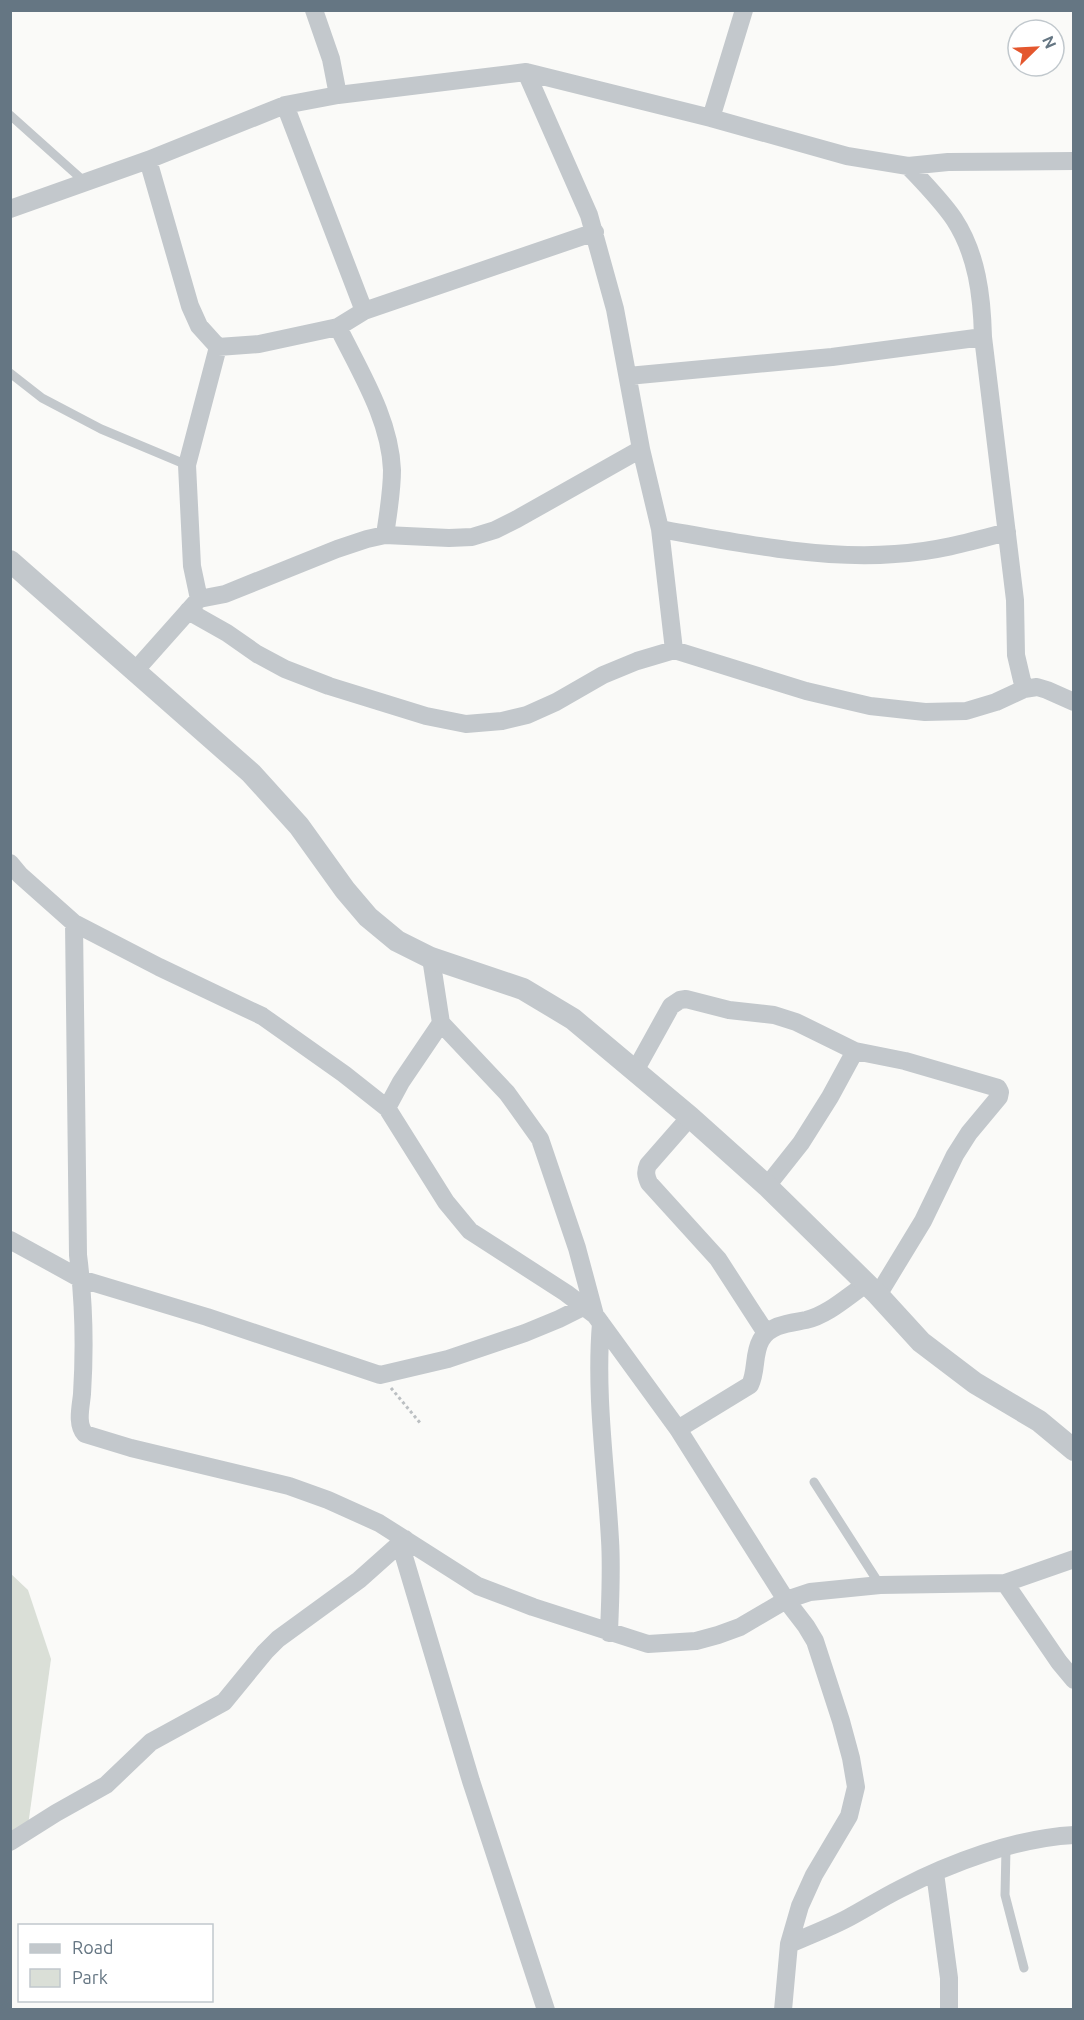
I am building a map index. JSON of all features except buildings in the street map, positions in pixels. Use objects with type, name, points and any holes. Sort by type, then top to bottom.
[{"type":"street","points":[[314,10],[332,59],[338,95]]},
{"type":"street","points":[[711,118],[744,10]]},
{"type":"street","points":[[526,72],[577,184],[595,232],[615,309],[641,449],[660,529],[674,650]]},
{"type":"street","points":[[10,209],[148,160],[285,105],[338,95],[526,72],[711,118],[847,156],[908,166],[948,162],[1074,161]]},
{"type":"street","points":[[285,105],[364,311]]},
{"type":"street","points":[[148,160],[190,306],[199,327],[218,347]]},
{"type":"street","points":[[908,166],[955,221],[975,267],[982,300],[983,337],[1015,600],[1016,655],[1024,689]]},
{"type":"street","points":[[218,347],[260,344],[338,327],[364,311],[595,232]]},
{"type":"street","points":[[338,327],[377,405],[386,434],[392,467],[392,489],[385,536]]},
{"type":"street","points":[[628,376],[831,357],[983,337]]},
{"type":"street","points":[[218,347],[187,465],[194,605],[227,633],[257,654],[285,669],[329,686],[426,716],[466,724],[502,721],[527,715],[556,702],[603,675],[636,661],[674,650],[806,691],[870,706],[926,712],[966,711],[996,702],[1024,689],[1036,687],[1074,702]]},
{"type":"street","points":[[134,672],[194,605],[338,549],[385,536],[472,537],[495,530],[641,449]]},
{"type":"street","points":[[660,529],[843,555],[896,554],[953,547],[1007,532]]},
{"type":"street","points":[[10,561],[251,773],[299,826],[345,890],[368,917],[398,941],[431,958],[523,989],[573,1019],[690,1117],[767,1186],[872,1289],[921,1342],[975,1383],[1039,1421],[1074,1450]]},
{"type":"street","points":[[10,863],[20,875],[74,923],[159,968],[262,1016],[387,1107],[446,1202],[470,1230],[594,1314],[678,1429],[786,1600],[806,1626],[818,1651],[849,1749],[856,1787],[849,1816],[814,1875],[800,1906],[789,1944],[783,2010]]},
{"type":"street","points":[[74,923],[78,1256],[84,1301],[84,1369],[80,1425],[85,1434],[131,1448],[289,1486],[379,1523],[403,1541],[478,1586],[609,1633],[648,1644],[696,1641],[740,1626],[786,1600],[810,1592],[880,1586],[1005,1583],[1074,1559]]},
{"type":"street","points":[[431,958],[441,1023],[507,1093],[540,1138],[577,1248],[594,1314],[600,1425],[610,1540],[609,1633]]},
{"type":"street","points":[[635,1071],[671,1006],[686,999],[729,1010],[774,1016],[796,1022],[855,1052],[905,1061],[969,1078],[996,1086],[1000,1092],[999,1097],[969,1133],[955,1155],[922,1221],[872,1289],[817,1316],[792,1321],[766,1333],[758,1347],[750,1385],[678,1429]]},
{"type":"street","points":[[387,1107],[441,1023]]},
{"type":"street","points":[[767,1186],[801,1143],[855,1052]]},
{"type":"street","points":[[690,1117],[648,1165],[646,1177],[718,1258],[766,1333]]},
{"type":"street","points":[[10,1240],[81,1279],[207,1317],[380,1375],[448,1359],[559,1319],[594,1314]]},
{"type":"street","points":[[10,1842],[106,1785],[151,1742],[224,1702],[278,1639],[359,1580],[403,1541]]},
{"type":"street","points":[[403,1541],[471,1781],[546,2010]]},
{"type":"street","points":[[1005,1583],[1074,1680]]},
{"type":"street","points":[[789,1944],[847,1919],[902,1888],[935,1873],[1006,1848],[1045,1838],[1074,1835]]},
{"type":"street","points":[[935,1873],[949,1978],[949,2010]]},
{"type":"lane","points":[[10,115],[86,183]]},
{"type":"lane","points":[[10,373],[42,398],[101,429],[187,465]]},
{"type":"lane","points":[[814,1482],[880,1586]]},
{"type":"lane","points":[[1006,1848],[1005,1895],[1024,1968]]},
{"type":"path","points":[[380,1375],[421,1424]]},
{"type":"green space","points":[[10,1573],[28,1590],[51,1659],[27,1833],[10,1844]]}]
